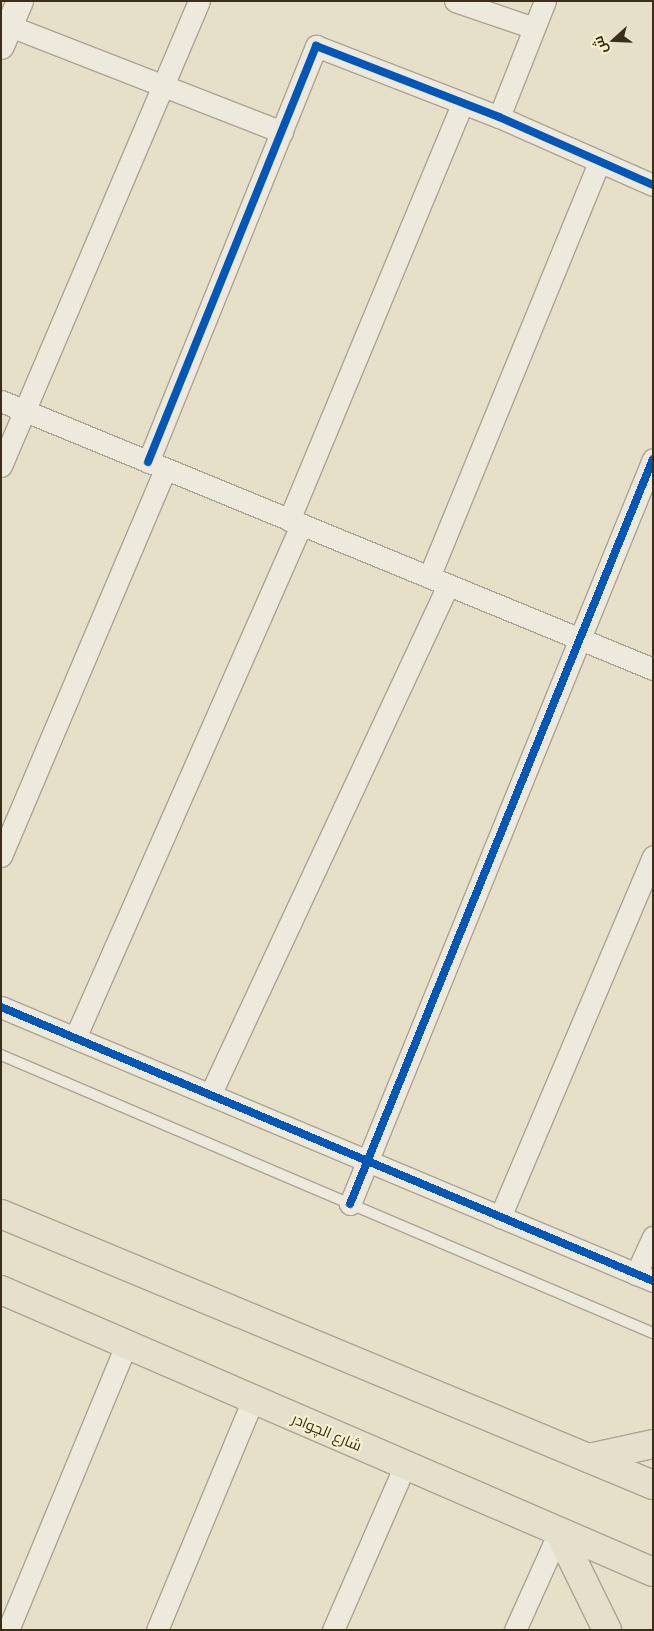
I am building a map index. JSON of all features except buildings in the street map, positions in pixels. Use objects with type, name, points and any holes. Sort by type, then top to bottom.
[{"type":"main road","points":[[1,1214],[653,1485]]},
{"type":"main road","name":"شارع الچوادر","points":[[1,1290],[653,1572]]},
{"type":"main road","points":[[589,1458],[653,1444]]},
{"type":"main road","points":[[559,1532],[607,1630]]},
{"type":"street","points":[[20,1],[6,36],[163,86],[282,132]]},
{"type":"street","points":[[1,466],[199,1]]},
{"type":"street","points":[[454,1],[534,28]]},
{"type":"street","points":[[499,117],[545,1]]},
{"type":"street","points":[[1,856],[157,466],[316,46],[499,117],[653,185]]},
{"type":"street","points":[[75,1038],[295,522],[462,104]]},
{"type":"street","points":[[210,1095],[438,581],[599,162]]},
{"type":"street","points":[[1,401],[653,669]]},
{"type":"street","points":[[350,1204],[581,640],[653,458]]},
{"type":"street","points":[[500,1217],[653,856]]},
{"type":"street","points":[[1,1006],[644,1278],[653,1237]]},
{"type":"street","points":[[8,1630],[126,1344]]},
{"type":"street","points":[[157,1630],[252,1399]]},
{"type":"street","points":[[333,1630],[405,1465]]},
{"type":"street","points":[[515,1630],[559,1532]]},
{"type":"lane","points":[[1,1055],[653,1334]]},
{"type":"cycle path","points":[[148,462],[316,46],[499,117],[653,185]]},
{"type":"cycle path","points":[[350,1204],[653,459]]},
{"type":"cycle path","points":[[1,1007],[653,1281]]}]
